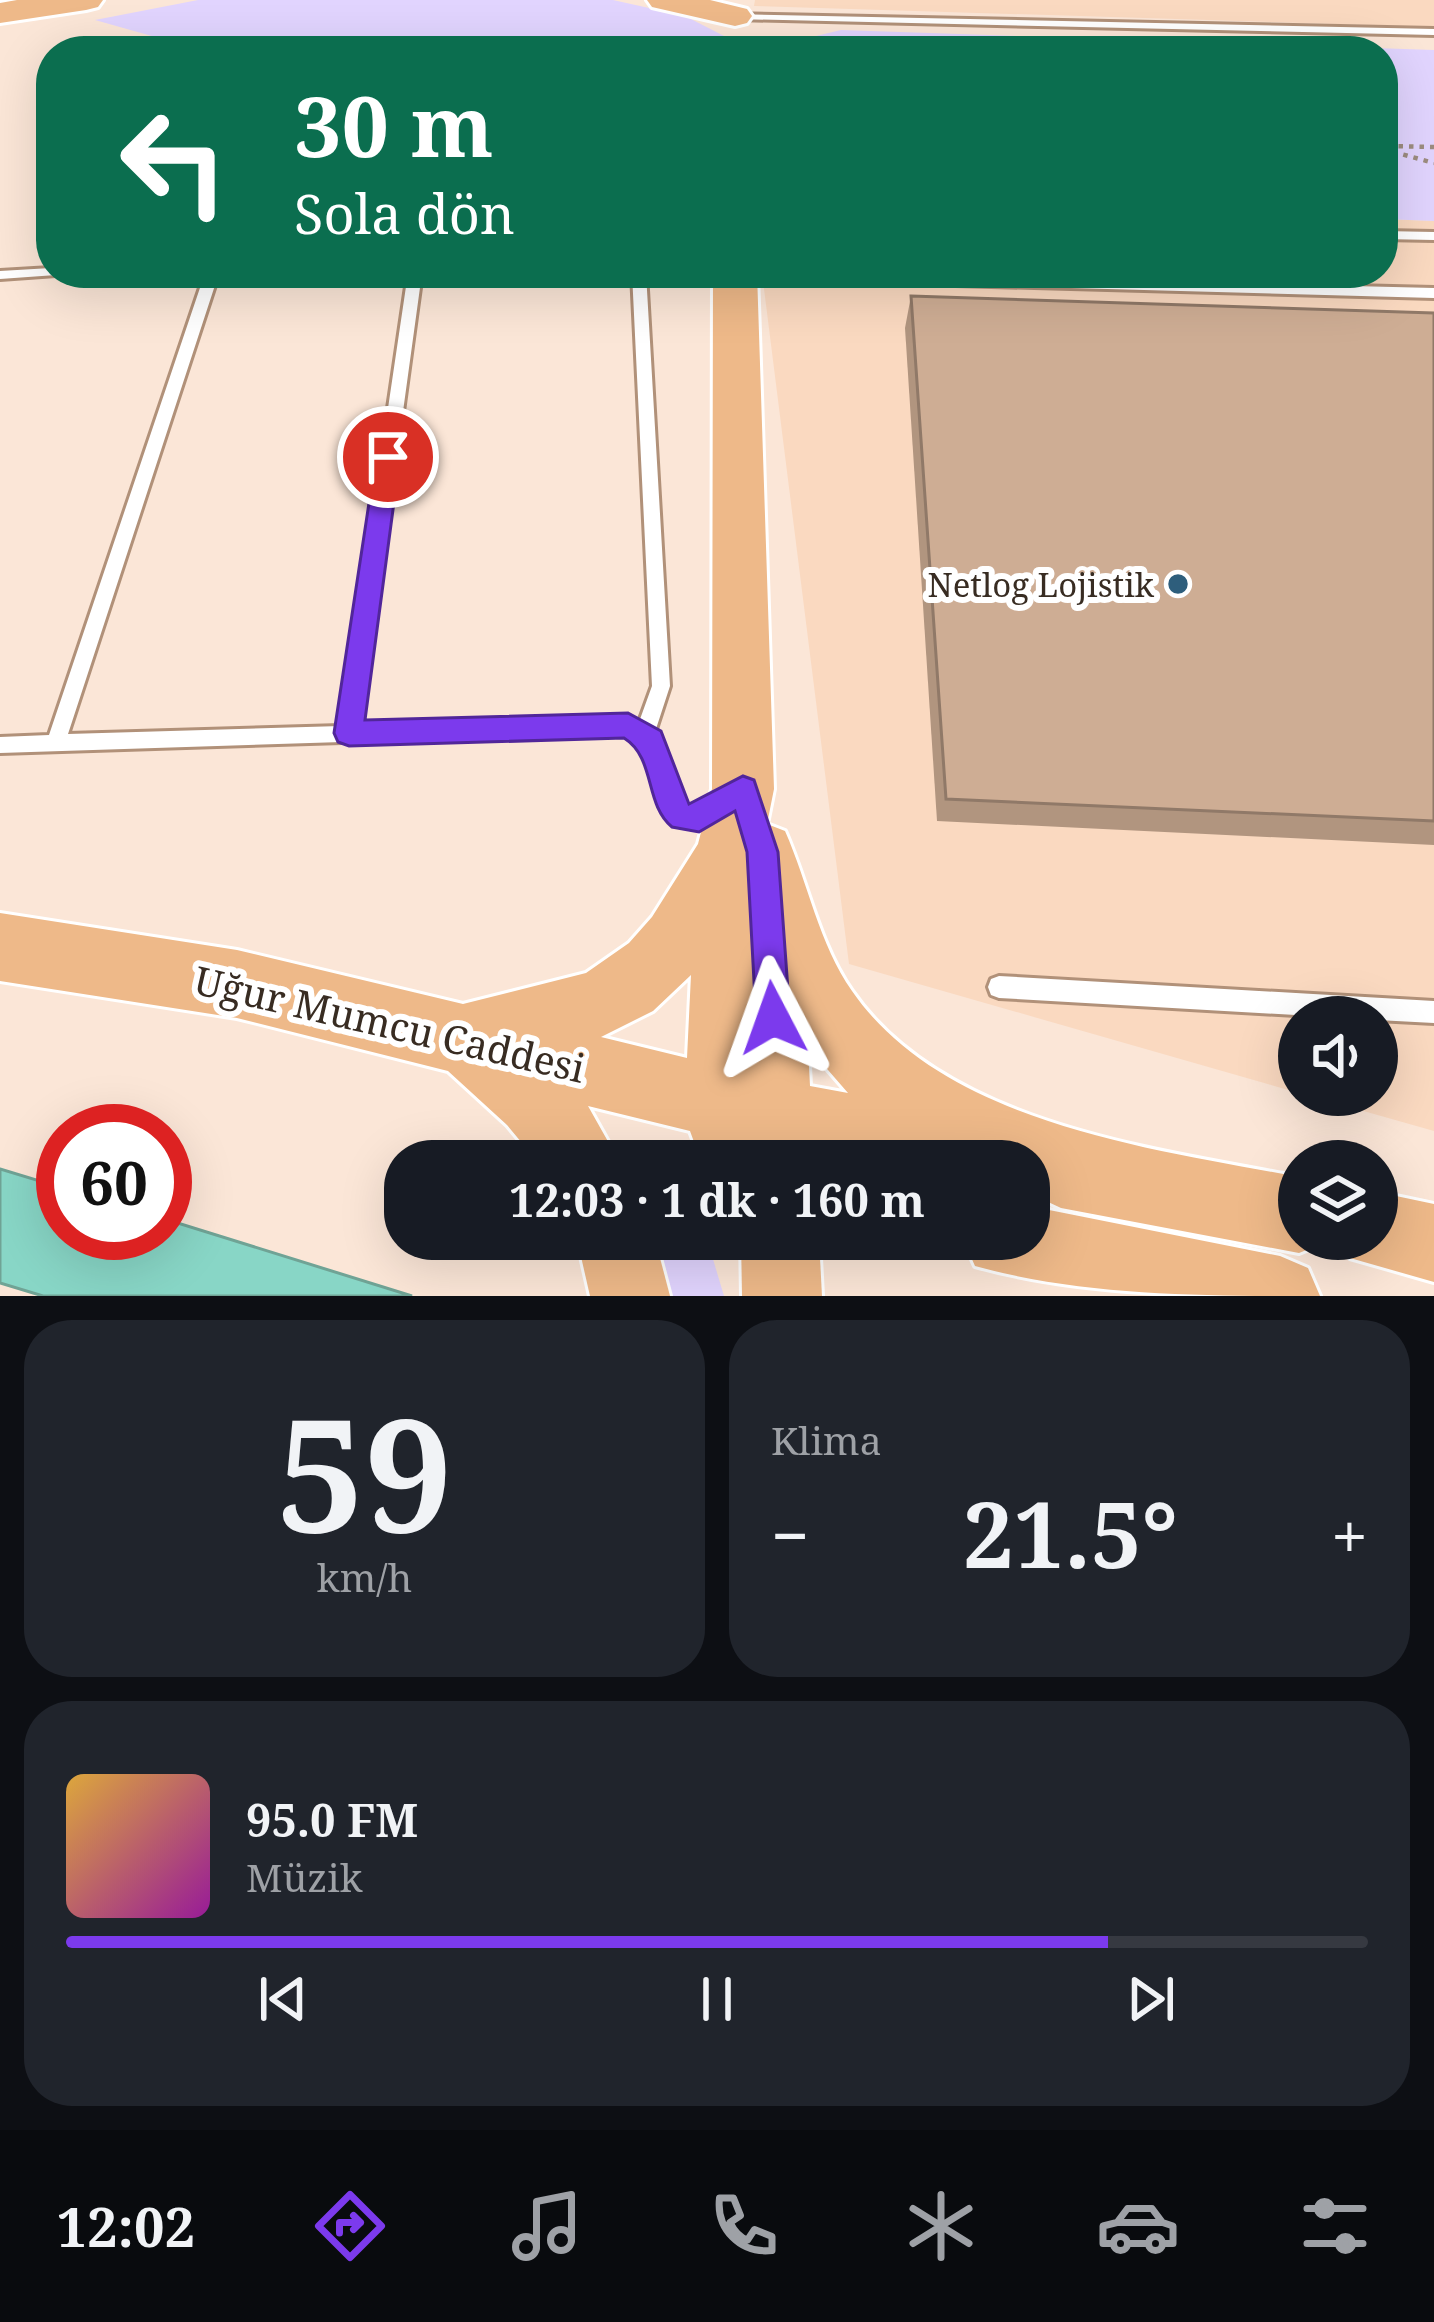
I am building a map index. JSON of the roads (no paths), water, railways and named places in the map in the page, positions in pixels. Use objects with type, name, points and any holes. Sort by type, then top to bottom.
[{"type":"main road","points":[[0,13],[86,0]]},
{"type":"main road","points":[[664,0],[729,8],[745,36]]},
{"type":"main road","points":[[735,288],[744,832],[755,1135]]},
{"type":"main road","points":[[462,1036],[569,1016],[623,996],[646,980],[678,941],[744,832]]},
{"type":"main road","points":[[744,832],[816,995],[851,1046],[926,1103],[1063,1170],[1278,1211]]},
{"type":"main road","name":"Uğur Mumcu Caddesi","points":[[0,947],[237,984],[462,1036],[755,1135],[805,1140]]},
{"type":"main road","points":[[462,1036],[532,1096],[568,1140]]},
{"type":"main road","points":[[1398,1235],[1434,1243]]},
{"type":"main road","points":[[1050,1249],[1280,1296]]},
{"type":"main road","points":[[621,1260],[630,1296]]},
{"type":"main road","points":[[781,1260],[782,1296]]},
{"type":"lane","points":[[729,8],[1434,32]]},
{"type":"lane","points":[[1398,235],[1434,236]]},
{"type":"lane","points":[[0,275],[36,273]]},
{"type":"lane","points":[[56,742],[207,288]]},
{"type":"lane","points":[[349,733],[413,288]]},
{"type":"lane","points":[[640,288],[661,686],[645,734],[675,811],[744,832]]},
{"type":"lane","points":[[1224,288],[1434,293]]},
{"type":"lane","points":[[0,746],[628,725],[645,734]]},
{"type":"lane","points":[[998,987],[1434,1012]]},
{"type":"water","points":[[0,1169],[36,1180],[36,1260],[192,1260],[192,1227],[412,1296],[43,1296],[0,1283]]},
{"type":"place","name":"Netlog Lojistik","points":[[1178,584]]}]
